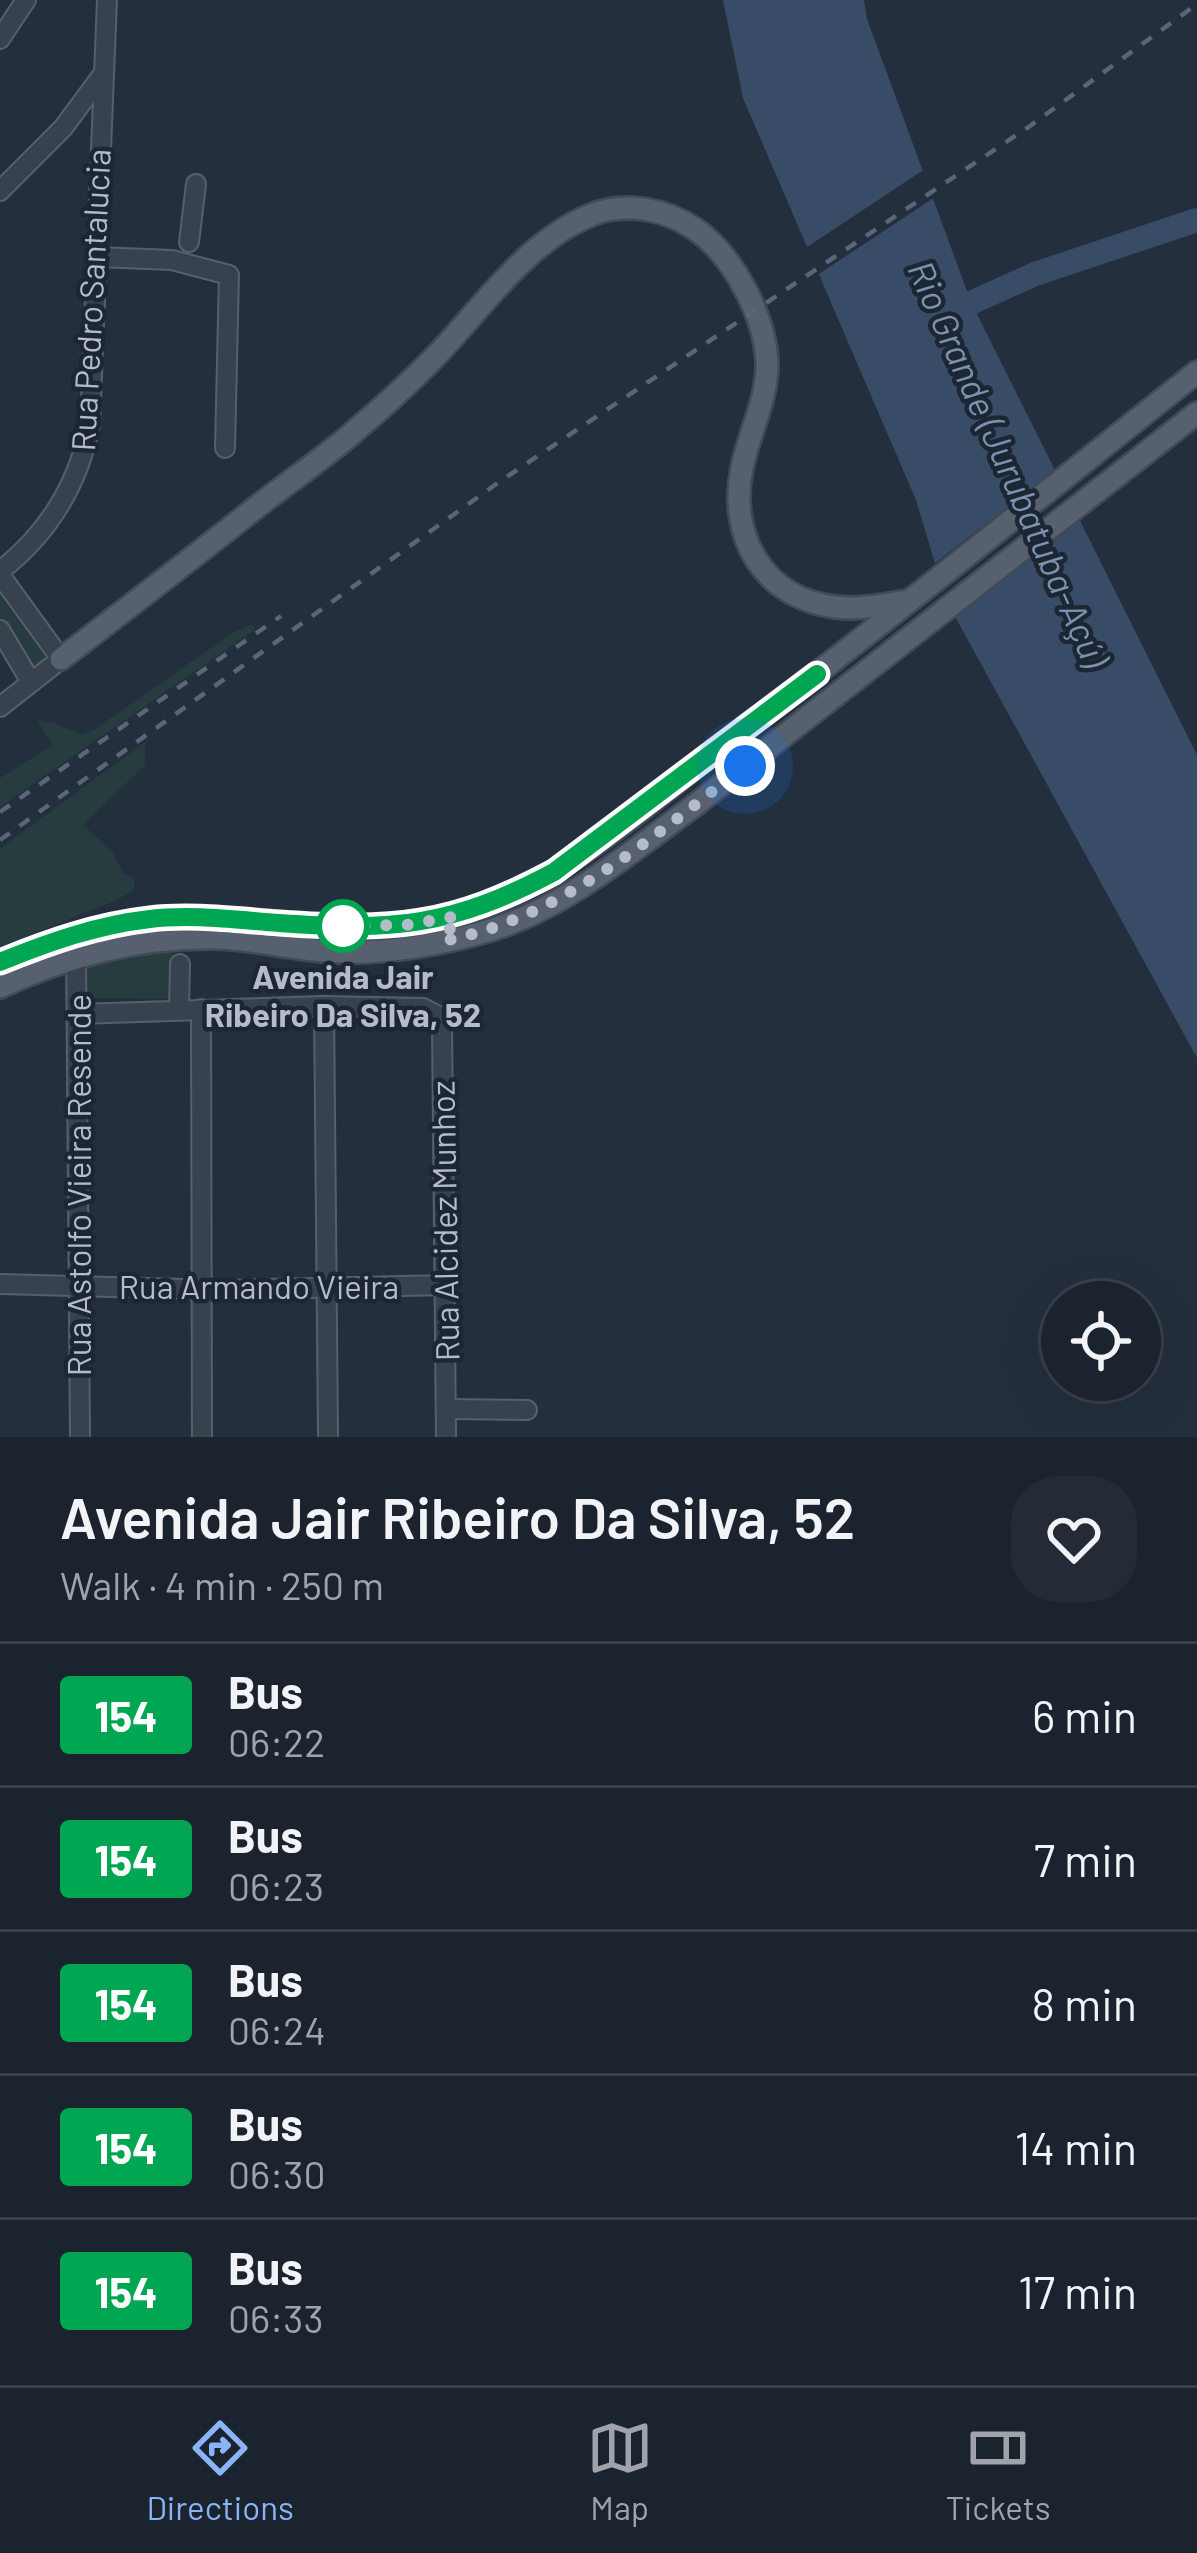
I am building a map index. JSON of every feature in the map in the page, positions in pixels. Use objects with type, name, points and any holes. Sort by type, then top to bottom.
[{"type":"main road","points":[[61,659],[355,431],[430,362],[531,256],[564,230],[612,208],[638,208],[692,227],[715,244],[729,263],[754,312],[767,363],[738,498],[744,540],[757,565],[778,586],[803,600],[860,608],[908,602]]},
{"type":"main road","points":[[0,962],[74,933],[150,919],[388,926],[457,916],[513,894],[554,872],[817,674],[1197,372]]},
{"type":"main road","points":[[0,987],[77,957],[181,939],[217,938],[352,952],[479,934],[524,918],[572,891],[690,809],[1197,413]]},
{"type":"main road","points":[[443,941],[457,916]]},
{"type":"street","points":[[0,39],[26,0]]},
{"type":"street","name":"Rua Pedro Santalucia","points":[[0,573],[61,508],[82,467],[90,425],[107,0]]},
{"type":"street","points":[[0,191],[63,128],[103,74]]},
{"type":"street","points":[[63,128],[101,147]]},
{"type":"street","points":[[176,261],[178,250],[189,242],[196,184]]},
{"type":"street","points":[[189,242],[198,250],[198,267]]},
{"type":"street","points":[[97,257],[176,261],[224,271],[230,281],[225,448]]},
{"type":"street","points":[[0,573],[61,659],[0,706]]},
{"type":"street","points":[[0,630],[31,682]]},
{"type":"street","name":"Rua Astolfo Vieira Resende","points":[[74,933],[79,1014],[80,1437]]},
{"type":"street","points":[[179,1009],[180,964]]},
{"type":"street","points":[[79,1014],[324,1006],[328,1437]]},
{"type":"street","name":"Rua Alcidez Munhoz","points":[[324,1006],[431,1010],[442,1024],[446,1437]]},
{"type":"street","points":[[201,1009],[202,1437]]},
{"type":"street","name":"Rua Armando Vieira","points":[[0,1284],[80,1289],[447,1285]]},
{"type":"street","points":[[446,1409],[527,1409]]},
{"type":"green space","points":[[0,595],[48,661],[33,670],[0,623]]},
{"type":"green space","points":[[250,625],[253,631],[0,807],[0,778],[53,745],[37,721],[82,735],[94,730]]},
{"type":"green space","points":[[145,742],[145,765],[83,825],[112,851],[123,873],[135,878],[134,890],[0,947],[0,849]]},
{"type":"green space","points":[[172,949],[174,999],[88,998],[88,962]]},
{"type":"water","name":"Rio Grande (Jurubatuba-Açú)","points":[[723,0],[864,0],[971,302],[1197,755],[1197,1058],[946,600],[916,500],[743,98]]},
{"type":"pier","points":[[928,167],[938,195],[813,278],[801,251]]},
{"type":"pier","points":[[1059,467],[1084,517],[951,621],[930,567]]},
{"type":"waterway","name":"Rio Grande (Jurubatuba-Açú)","points":[[944,315],[1035,274],[1197,220]]},
{"type":"railway","points":[[0,840],[499,482],[1030,126],[1197,4]]},
{"type":"railway","points":[[0,812],[281,616]]},
{"type":"bus line","name":"154","points":[[0,962],[74,933],[150,919],[388,926],[457,916],[554,872],[817,674]]},
{"type":"place","name":"Avenida Jair Ribeiro Da Silva, 52","points":[[343,926]]},
{"type":"route","points":[[343,926],[406,925],[457,916],[443,941],[524,918],[609,867],[745,766]]}]
